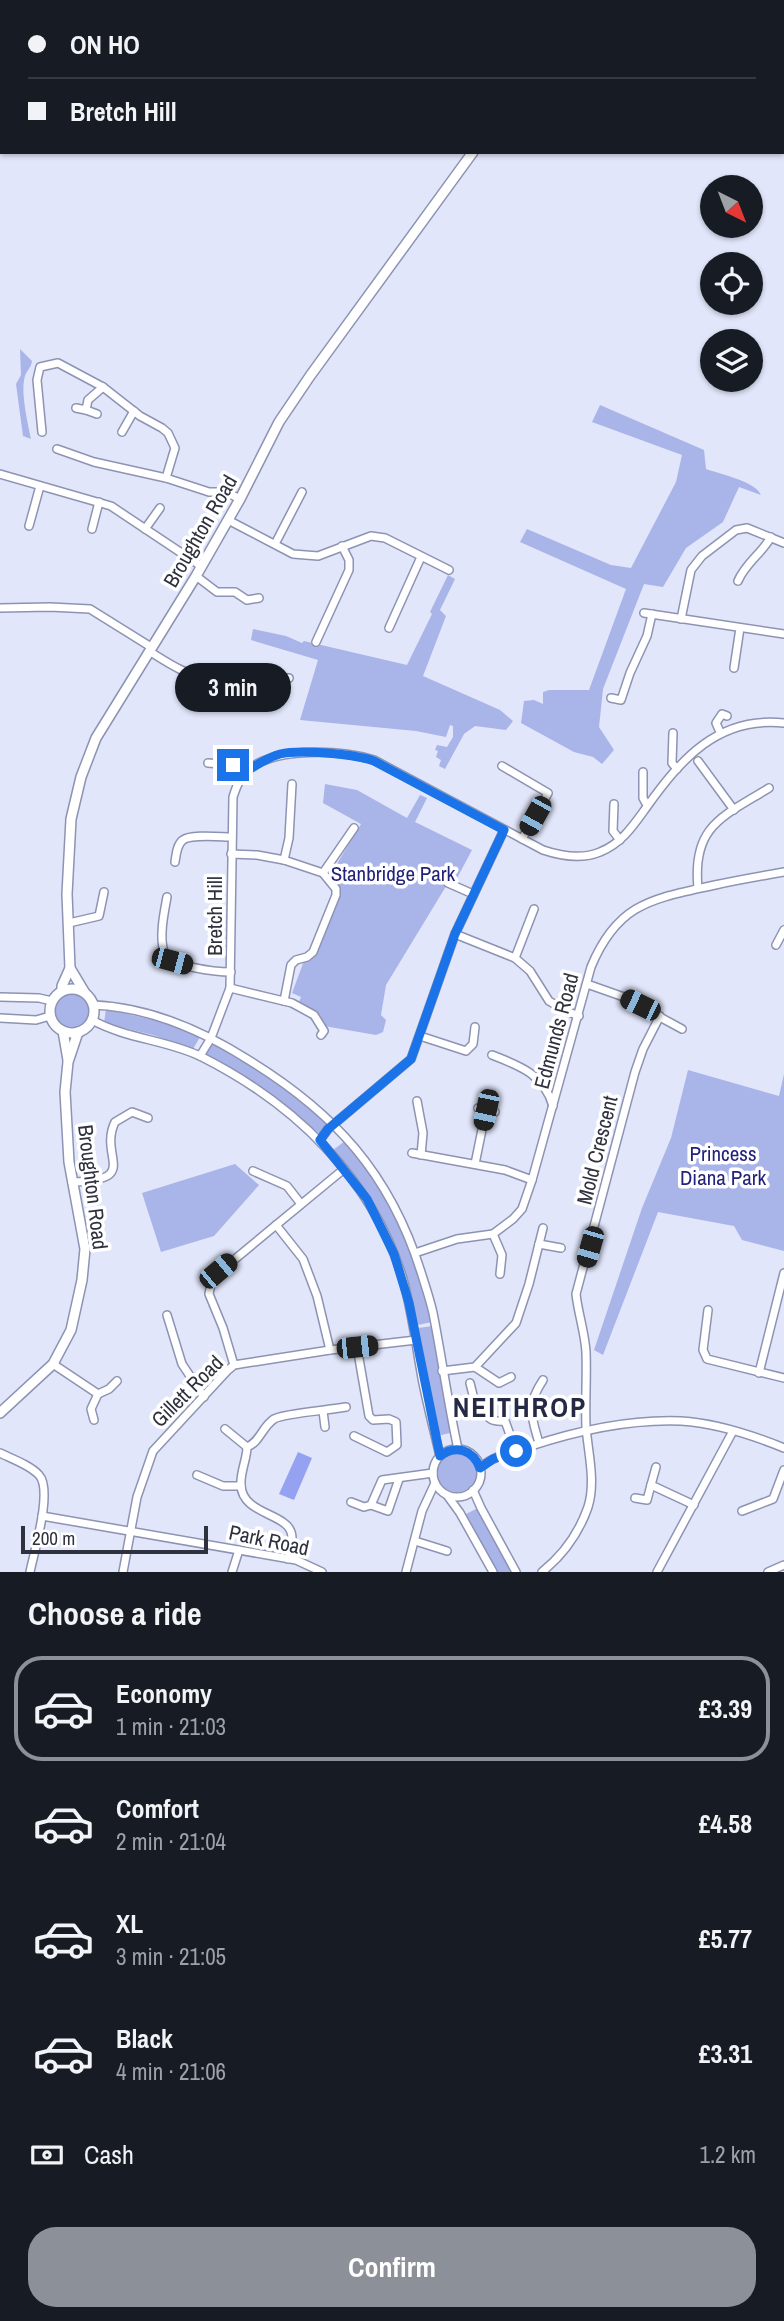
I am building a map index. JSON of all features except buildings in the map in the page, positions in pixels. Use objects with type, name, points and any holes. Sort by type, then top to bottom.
[{"type":"main road","name":"Broughton Road","points":[[70,968],[67,894],[69,834],[81,777],[106,721],[196,576],[240,499],[279,422],[472,154]]},
{"type":"main road","points":[[62,991],[70,968]]},
{"type":"main road","points":[[70,968],[93,1005],[92,1020],[86,1028],[78,1032],[63,1031],[55,1025],[50,1016],[52,1001],[62,991],[74,989],[85,993]]},
{"type":"main road","name":"Broughton Road","points":[[63,1031],[68,1062]]},
{"type":"main road","name":"Broughton Road","points":[[0,1413],[53,1364],[71,1330],[85,1261],[72,1182],[65,1092],[68,1062],[78,1032]]},
{"type":"street","points":[[42,432],[37,380],[40,367],[58,363],[103,387],[162,428],[175,448],[166,478]]},
{"type":"street","points":[[86,410],[88,401],[103,387]]},
{"type":"street","points":[[76,408],[97,414]]},
{"type":"street","points":[[122,432],[134,411]]},
{"type":"street","points":[[57,449],[94,462],[166,478],[209,492],[226,492],[240,499]]},
{"type":"street","points":[[0,474],[111,506],[201,566]]},
{"type":"street","points":[[29,526],[40,486]]},
{"type":"street","points":[[275,544],[302,492]]},
{"type":"street","points":[[92,529],[99,502]]},
{"type":"street","points":[[145,529],[160,508]]},
{"type":"street","points":[[228,520],[293,554],[318,556],[371,536],[385,538],[449,570]]},
{"type":"street","points":[[681,619],[691,570],[702,556],[736,530],[747,528],[784,543]]},
{"type":"street","points":[[738,581],[742,572],[763,551],[771,537]]},
{"type":"street","points":[[316,642],[349,570],[349,560],[342,546]]},
{"type":"street","points":[[389,628],[421,557]]},
{"type":"street","points":[[196,576],[217,592],[235,592],[247,600],[259,598]]},
{"type":"street","points":[[0,608],[90,609],[186,672],[219,678],[238,670],[275,680],[289,678]]},
{"type":"street","points":[[611,698],[621,699],[648,636],[648,613],[784,634]]},
{"type":"street","points":[[734,668],[740,628]]},
{"type":"street","points":[[720,732],[716,723],[722,714],[727,716]]},
{"type":"street","points":[[208,762],[233,765],[245,772],[265,759],[283,753],[356,755],[374,761],[555,854],[580,856],[602,852],[620,840],[693,751],[720,732],[750,724],[784,723]]},
{"type":"street","points":[[673,733],[672,763],[677,769]]},
{"type":"street","points":[[698,761],[734,810]]},
{"type":"street","points":[[502,766],[550,789],[522,839]]},
{"type":"street","name":"Bretch Hill","points":[[200,1056],[211,1038],[230,988],[233,797],[245,772]]},
{"type":"street","points":[[643,772],[643,798],[648,805]]},
{"type":"street","points":[[284,860],[289,838],[292,784]]},
{"type":"street","points":[[698,888],[696,865],[700,845],[710,828],[769,788]]},
{"type":"street","points":[[614,804],[613,831],[620,840]]},
{"type":"street","points":[[323,873],[354,828]]},
{"type":"street","points":[[320,1140],[328,1129],[406,1065],[414,1053],[455,934],[504,830]]},
{"type":"street","points":[[175,862],[183,839],[231,837]]},
{"type":"street","points":[[232,854],[284,860],[323,873],[335,888],[336,895],[313,953],[291,965],[284,1001]]},
{"type":"street","name":"Edmunds Road","points":[[493,1234],[522,1209],[587,984],[601,946],[627,915],[660,897],[784,872]]},
{"type":"street","points":[[448,883],[473,894]]},
{"type":"street","points":[[69,923],[99,916],[104,892]]},
{"type":"street","points":[[167,897],[161,932],[167,957],[197,968],[232,972]]},
{"type":"street","points":[[515,958],[534,909]]},
{"type":"street","points":[[776,946],[784,930]]},
{"type":"street","points":[[455,934],[515,958],[530,971],[549,1001],[579,1016]]},
{"type":"street","points":[[587,984],[621,996],[681,1029]]},
{"type":"street","points":[[230,988],[284,1001],[314,1014],[325,1032]]},
{"type":"street","points":[[0,997],[52,1001]]},
{"type":"street","points":[[93,1005],[137,1010],[211,1038],[293,1089],[334,1124],[368,1163],[391,1200],[415,1253],[433,1311],[458,1449]]},
{"type":"street","points":[[0,1018],[37,1020],[50,1016]]},
{"type":"street","name":"Mold Crescent","points":[[542,1572],[565,1550],[577,1533],[589,1504],[591,1461],[584,1389],[586,1350],[576,1294],[635,1072],[660,1016]]},
{"type":"street","points":[[92,1020],[102,1026],[157,1040],[200,1056],[258,1089],[291,1113],[320,1140],[367,1199],[394,1254],[409,1303],[440,1456],[433,1473],[441,1489],[460,1513],[493,1572]]},
{"type":"street","points":[[420,1036],[466,1051],[473,1044],[475,1027]]},
{"type":"street","points":[[492,1055],[515,1064],[540,1081],[547,1089],[553,1107]]},
{"type":"street","points":[[417,1101],[424,1133],[421,1155]]},
{"type":"street","points":[[475,1164],[486,1110]]},
{"type":"street","points":[[72,1182],[106,1177],[112,1172],[115,1165],[110,1139],[114,1122],[132,1112],[148,1118]]},
{"type":"street","points":[[412,1153],[505,1170],[532,1180]]},
{"type":"street","points":[[234,1365],[209,1294],[209,1284],[218,1271],[344,1169]]},
{"type":"street","points":[[253,1171],[287,1186],[301,1204]]},
{"type":"street","points":[[276,1225],[303,1259],[317,1296],[330,1350]]},
{"type":"street","points":[[442,1371],[475,1367],[516,1323],[543,1228]]},
{"type":"street","points":[[415,1253],[457,1238],[493,1234],[502,1255],[500,1274]]},
{"type":"street","points":[[539,1244],[561,1248]]},
{"type":"street","points":[[759,1373],[784,1273]]},
{"type":"street","points":[[708,1310],[708,1328],[703,1350],[708,1359],[784,1378]]},
{"type":"street","points":[[167,1315],[183,1364],[204,1397]]},
{"type":"street","name":"Gillett Road","points":[[123,1572],[136,1497],[153,1451],[234,1365],[416,1340]]},
{"type":"street","points":[[354,1436],[387,1452],[397,1445],[396,1422],[389,1419],[373,1420],[369,1416],[357,1347]]},
{"type":"street","points":[[53,1364],[98,1394]]},
{"type":"street","points":[[475,1367],[499,1384],[510,1377]]},
{"type":"street","points":[[539,1443],[530,1411],[531,1402],[543,1380]]},
{"type":"street","points":[[94,1420],[91,1409],[98,1394],[117,1381]]},
{"type":"street","points":[[470,1383],[476,1408],[483,1409],[488,1419],[494,1422],[505,1421],[516,1451]]},
{"type":"street","points":[[247,1447],[254,1444],[276,1417],[346,1407]]},
{"type":"street","points":[[323,1411],[325,1427]]},
{"type":"street","points":[[480,1468],[493,1459],[539,1443],[587,1430],[649,1422],[682,1421],[756,1436],[784,1448]]},
{"type":"street","points":[[225,1429],[247,1447]]},
{"type":"street","points":[[657,1572],[733,1431]]},
{"type":"street","points":[[247,1447],[241,1486],[252,1506],[284,1522],[291,1529],[288,1559]]},
{"type":"street","points":[[440,1456],[451,1449],[458,1449],[481,1458],[493,1459]]},
{"type":"street","points":[[0,1454],[39,1475],[44,1486],[42,1516],[30,1572]]},
{"type":"street","points":[[441,1489],[461,1496],[473,1490],[480,1476],[480,1468],[473,1455]]},
{"type":"street","points":[[635,1498],[647,1500],[656,1467]]},
{"type":"street","points":[[742,1511],[773,1499],[784,1470]]},
{"type":"street","points":[[371,1505],[382,1480],[433,1473]]},
{"type":"street","points":[[197,1475],[223,1486],[241,1486]]},
{"type":"street","points":[[351,1502],[387,1511],[399,1479]]},
{"type":"street","points":[[651,1485],[694,1505]]},
{"type":"street","points":[[406,1572],[422,1511],[428,1499],[441,1489]]},
{"type":"street","points":[[473,1490],[516,1572]]},
{"type":"street","name":"Park Road","points":[[42,1516],[288,1559],[306,1563],[323,1572]]},
{"type":"street","points":[[415,1541],[447,1551]]},
{"type":"street","points":[[232,1572],[239,1550]]},
{"type":"street","points":[[768,1572],[784,1565]]},
{"type":"green space","points":[[20,349],[32,361],[25,376],[23,390],[31,439],[23,436],[16,384],[21,375]]},
{"type":"green space","points":[[600,405],[704,450],[706,469],[745,482],[761,495],[739,487],[723,522],[686,548],[663,587],[644,584],[603,689],[599,727],[614,750],[602,764],[593,757],[574,752],[521,723],[524,701],[534,700],[543,704],[543,692],[549,690],[589,690],[626,589],[520,542],[527,529],[611,565],[631,568],[676,482],[682,455],[592,422]]},
{"type":"green space","points":[[448,575],[455,579],[440,610],[446,616],[423,676],[500,710],[513,721],[506,730],[475,726],[464,734],[445,769],[439,766],[441,760],[436,757],[438,751],[435,750],[437,745],[447,747],[453,737],[453,726],[450,725],[446,737],[416,731],[300,720],[318,660],[251,640],[253,629],[286,636],[302,643],[304,641],[407,665]]},
{"type":"green space","name":"Stanbridge Park","points":[[325,784],[357,790],[407,818],[420,795],[427,798],[415,822],[472,850],[456,880],[451,878],[386,985],[381,1015],[386,1020],[383,1032],[376,1035],[324,1026],[317,1013],[301,1004],[301,997],[292,993],[304,961],[313,957],[316,952],[339,895],[328,873],[335,867],[361,824],[323,803]]},
{"type":"green space","points":[[71,991],[85,997],[91,1011],[85,1025],[71,1031],[57,1025],[51,1011],[57,997]]},
{"type":"green space","points":[[106,1009],[162,1022],[200,1037],[193,1049],[153,1035],[104,1023]]},
{"type":"green space","points":[[212,1043],[279,1082],[330,1123],[320,1134],[262,1089],[205,1055]]},
{"type":"green space","name":"Princess Diana Park","points":[[688,1070],[779,1096],[784,1074],[784,1251],[742,1240],[734,1226],[658,1212],[603,1355],[594,1350],[642,1208],[671,1138]]},
{"type":"green space","points":[[345,1141],[395,1213],[407,1239],[432,1322],[418,1325],[386,1232],[376,1212],[333,1150]]},
{"type":"green space","points":[[235,1164],[259,1185],[214,1236],[161,1252],[142,1193]]},
{"type":"green space","points":[[433,1326],[450,1433],[437,1436],[426,1386],[418,1328]]},
{"type":"green space","points":[[457,1452],[471,1458],[477,1472],[471,1486],[457,1492],[443,1486],[437,1472],[443,1458]]},
{"type":"green space","points":[[478,1508],[513,1572],[496,1572],[466,1514]]},
{"type":"shaded area","points":[[298,1452],[312,1458],[294,1500],[279,1494]]},
{"type":"district","name":"NEITHROP","points":[[520,1407]]},
{"type":"route","points":[[233,765],[245,772],[265,759],[283,753],[356,755],[374,761],[504,830],[455,934],[411,1059],[328,1129],[320,1140],[367,1199],[394,1254],[409,1303],[440,1456],[451,1449],[466,1451],[473,1455],[480,1468],[493,1459],[516,1451]]}]
